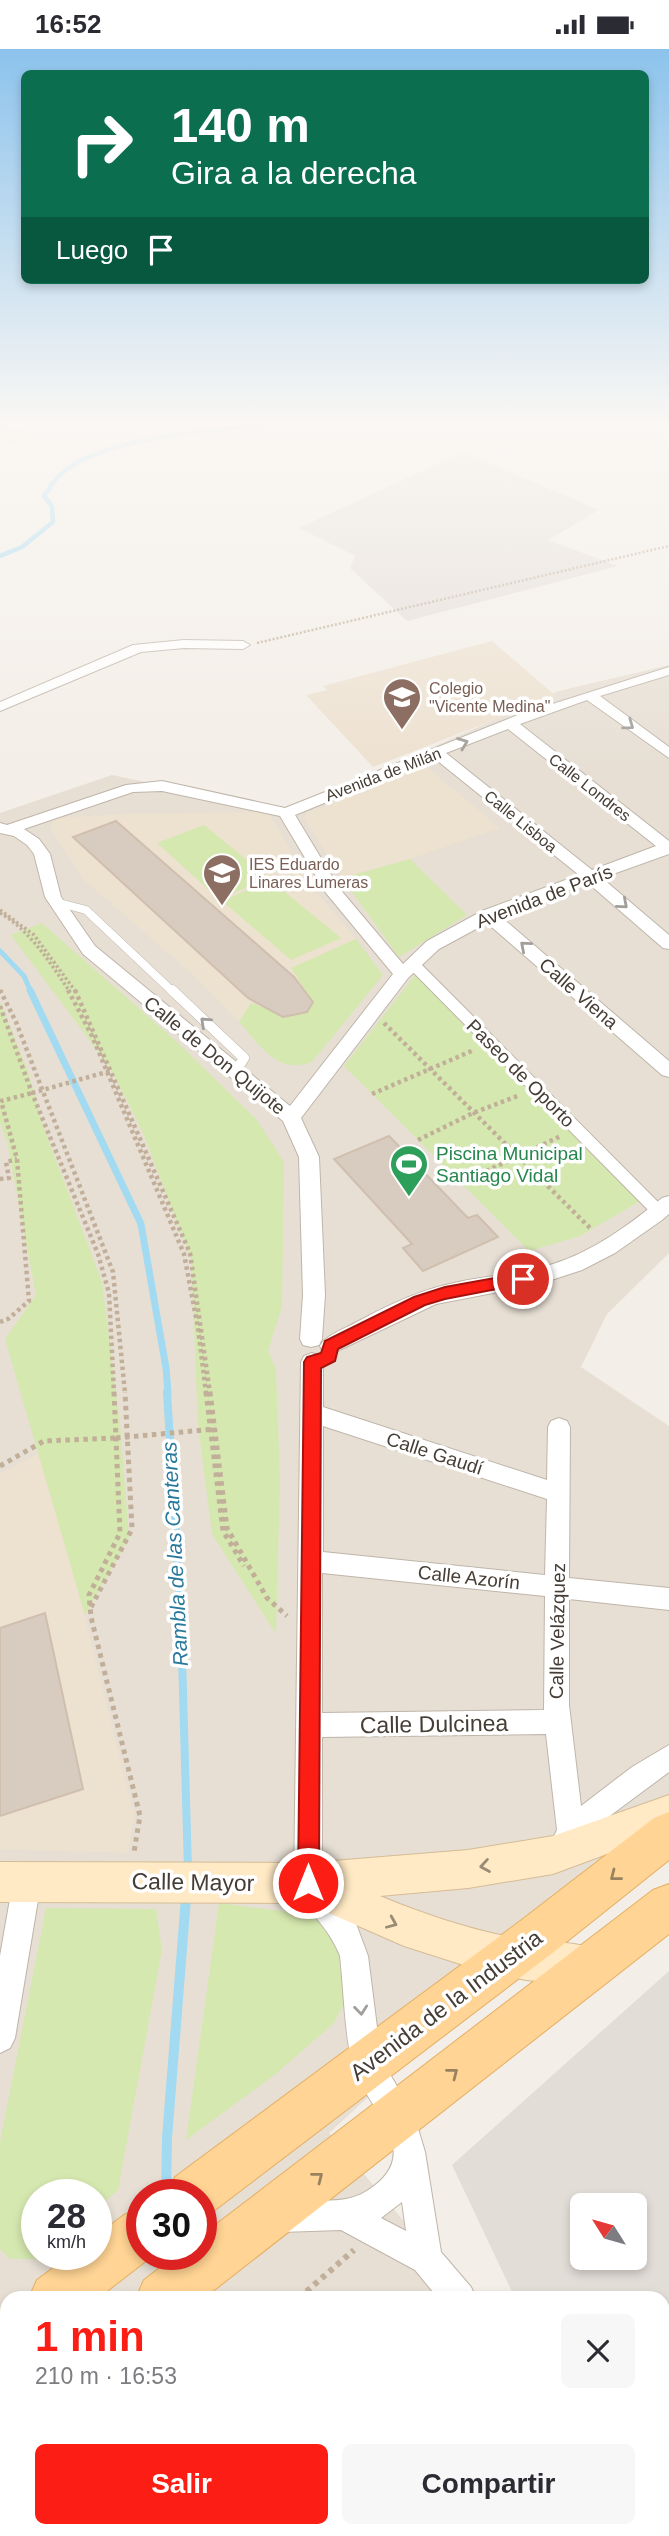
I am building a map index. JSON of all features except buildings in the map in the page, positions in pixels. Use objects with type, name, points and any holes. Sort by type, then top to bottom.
[{"type":"main road","name":"Calle Mayor","points":[[13,1882],[125,1880],[308,1883],[468,1868],[669,1813]]},
{"type":"main road","name":"Avenida de la Industria","points":[[214,2179],[539,1935],[669,1833]]},
{"type":"main road","points":[[308,1883],[410,1930],[507,1957],[590,1966]]},
{"type":"main road","points":[[171,2291],[268,2216],[404,2133],[590,1966],[669,1906]]},
{"type":"main road","points":[[63,2291],[126,2245]]},
{"type":"street","points":[[0,707],[138,648],[184,643],[243,645]]},
{"type":"street","name":"Avenida de Milán","points":[[286,813],[589,695],[669,671]]},
{"type":"street","points":[[589,695],[669,754]]},
{"type":"street","name":"Calle Londres","points":[[511,724],[669,848]]},
{"type":"street","name":"Calle Lisboa","points":[[437,753],[669,944]]},
{"type":"street","points":[[3,829],[147,785],[286,813],[332,890],[407,968]]},
{"type":"street","name":"Calle de Don Quijote","points":[[3,829],[20,833],[33,842],[42,854],[56,902],[89,950],[291,1117],[309,1157],[318,1349],[312,1413],[308,1883]]},
{"type":"street","name":"Avenida de París","points":[[291,1117],[407,968],[452,933],[488,915],[669,848]]},
{"type":"street","name":"Calle Viena","points":[[488,915],[669,1071]]},
{"type":"street","name":"Paseo de Oporto","points":[[407,968],[664,1207]]},
{"type":"street","points":[[318,1349],[432,1297],[539,1276],[576,1264],[618,1242],[664,1207]]},
{"type":"street","name":"Calle Gaudí","points":[[312,1413],[558,1493]]},
{"type":"street","name":"Calle Velázquez","points":[[559,1427],[558,1722],[562,1844]]},
{"type":"street","name":"Calle Azorín","points":[[311,1561],[669,1598]]},
{"type":"street","name":"Calle Dulcinea","points":[[309,1725],[558,1722]]},
{"type":"street","points":[[562,1844],[611,1795],[669,1757]]},
{"type":"street","points":[[0,2038],[13,1882]]},
{"type":"street","points":[[308,1883],[345,1931],[354,1956],[367,2064],[404,2133],[426,2259]]},
{"type":"street","points":[[268,2216],[346,2216],[380,2201],[395,2188],[404,2174],[404,2133]]},
{"type":"street","points":[[346,2216],[426,2259],[454,2291]]},
{"type":"lane","points":[[56,902],[86,910],[234,1048],[244,1058],[236,1071]]},
{"type":"path","points":[[243,645],[275,641],[669,545]]},
{"type":"path","points":[[0,911],[15,917],[50,954],[70,982],[190,1253],[199,1303],[227,1528],[257,1583]]},
{"type":"path","points":[[0,911],[45,955],[71,993],[184,1254],[198,1328],[223,1531],[267,1598],[310,1639]]},
{"type":"path","points":[[0,990],[16,1022],[113,1272],[123,1360],[132,1529],[90,1609]]},
{"type":"path","points":[[0,1006],[32,1093],[98,1254],[109,1293],[120,1533],[89,1595],[90,1609],[140,1816],[125,1880]]},
{"type":"path","points":[[380,1019],[592,1230]]},
{"type":"path","points":[[372,1094],[480,1047]]},
{"type":"path","points":[[0,1322],[8,1319],[29,1301],[18,1159],[1,1101],[111,1071]]},
{"type":"path","points":[[418,1140],[473,1113],[526,1093]]},
{"type":"path","points":[[461,1183],[566,1133]]},
{"type":"path","points":[[0,1179],[9,1178],[6,1162],[18,1159]]},
{"type":"path","points":[[0,1466],[44,1441],[215,1429]]},
{"type":"path","points":[[307,2291],[374,2231]]},
{"type":"shaded area","points":[[315,536],[555,536],[548,540],[618,566],[407,621],[350,568],[355,556]]},
{"type":"shaded area","name":"Colegio \"Vicente Medina\"","points":[[492,641],[556,696],[373,767],[306,695],[327,690],[323,686]]},
{"type":"shaded area","points":[[669,665],[669,1253],[607,1314],[581,1367],[669,1426],[669,1822],[329,2133],[463,2291],[0,2291],[0,813],[112,775],[287,812],[559,691]]},
{"type":"shaded area","points":[[424,765],[500,828],[410,859],[342,878],[304,818],[307,813]]},
{"type":"shaded area","name":"IES Eduardo Linares Lumeras","points":[[260,812],[270,815],[312,887],[356,939],[291,968],[313,1002],[304,1013],[283,1014],[251,1003],[239,1022],[190,972],[85,881],[51,830],[52,818]]},
{"type":"shaded area","points":[[43,1451],[134,1815],[128,1853],[0,1849],[0,1474]]},
{"type":"shaded area","points":[[669,1971],[669,2291],[512,2291],[452,2165]]},
{"type":"green space","points":[[204,825],[269,878],[219,899],[157,843]]},
{"type":"green space","points":[[410,859],[467,915],[399,957],[342,878]]},
{"type":"green space","points":[[270,880],[341,938],[291,960],[222,901]]},
{"type":"green space","points":[[42,923],[177,1042],[257,1120],[284,1162],[282,1306],[268,1351],[276,1369],[280,1481],[276,1634],[212,1534],[198,1425],[191,1259],[143,1133],[111,1069],[11,935]]},
{"type":"green space","points":[[356,939],[383,975],[312,1062],[289,1064],[270,1056],[239,1022],[251,1003],[283,1014],[304,1013],[313,1002],[291,968]]},
{"type":"green space","points":[[416,974],[642,1200],[580,1236],[529,1251],[344,1066]]},
{"type":"green space","points":[[0,1002],[28,1071],[43,1126],[102,1282],[120,1423],[129,1538],[85,1615],[5,1339],[36,1295],[7,1142],[0,1123]]},
{"type":"green space","points":[[219,1903],[310,1915],[330,1927],[344,1953],[351,1990],[334,2023],[277,2073],[186,2140]]},
{"type":"green space","points":[[46,1908],[156,1909],[162,1950],[118,2190],[112,2195],[112,2179],[21,2179],[21,2259],[10,2259],[0,2249],[0,2142]]},
{"type":"waterway","name":"Rambla de las Canteras","points":[[0,556],[22,547],[36,536]]},
{"type":"waterway","name":"Rambla de las Canteras","points":[[0,951],[24,976],[31,992]]},
{"type":"waterway","name":"Rambla de las Canteras","points":[[30,990],[141,1224],[168,1393]]},
{"type":"waterway","name":"Rambla de las Canteras","points":[[167,1392],[181,1621],[188,1870]]},
{"type":"waterway","name":"Rambla de las Canteras","points":[[166,2179],[167,2138],[186,1898]]},
{"type":"waterway","name":"Rambla de las Canteras","points":[[163,2270],[163,2274]]},
{"type":"place","name":"Colegio \"Vicente Medina\"","points":[[402,731]]},
{"type":"place","name":"IES Eduardo Linares Lumeras","points":[[222,907]]},
{"type":"place","name":"Piscina Municipal Santiago Vidal","points":[[409,1198]]},
{"type":"route","points":[[308,1883],[312,1362],[326,1359],[331,1353],[331,1346],[420,1301],[445,1293],[523,1279]]}]
